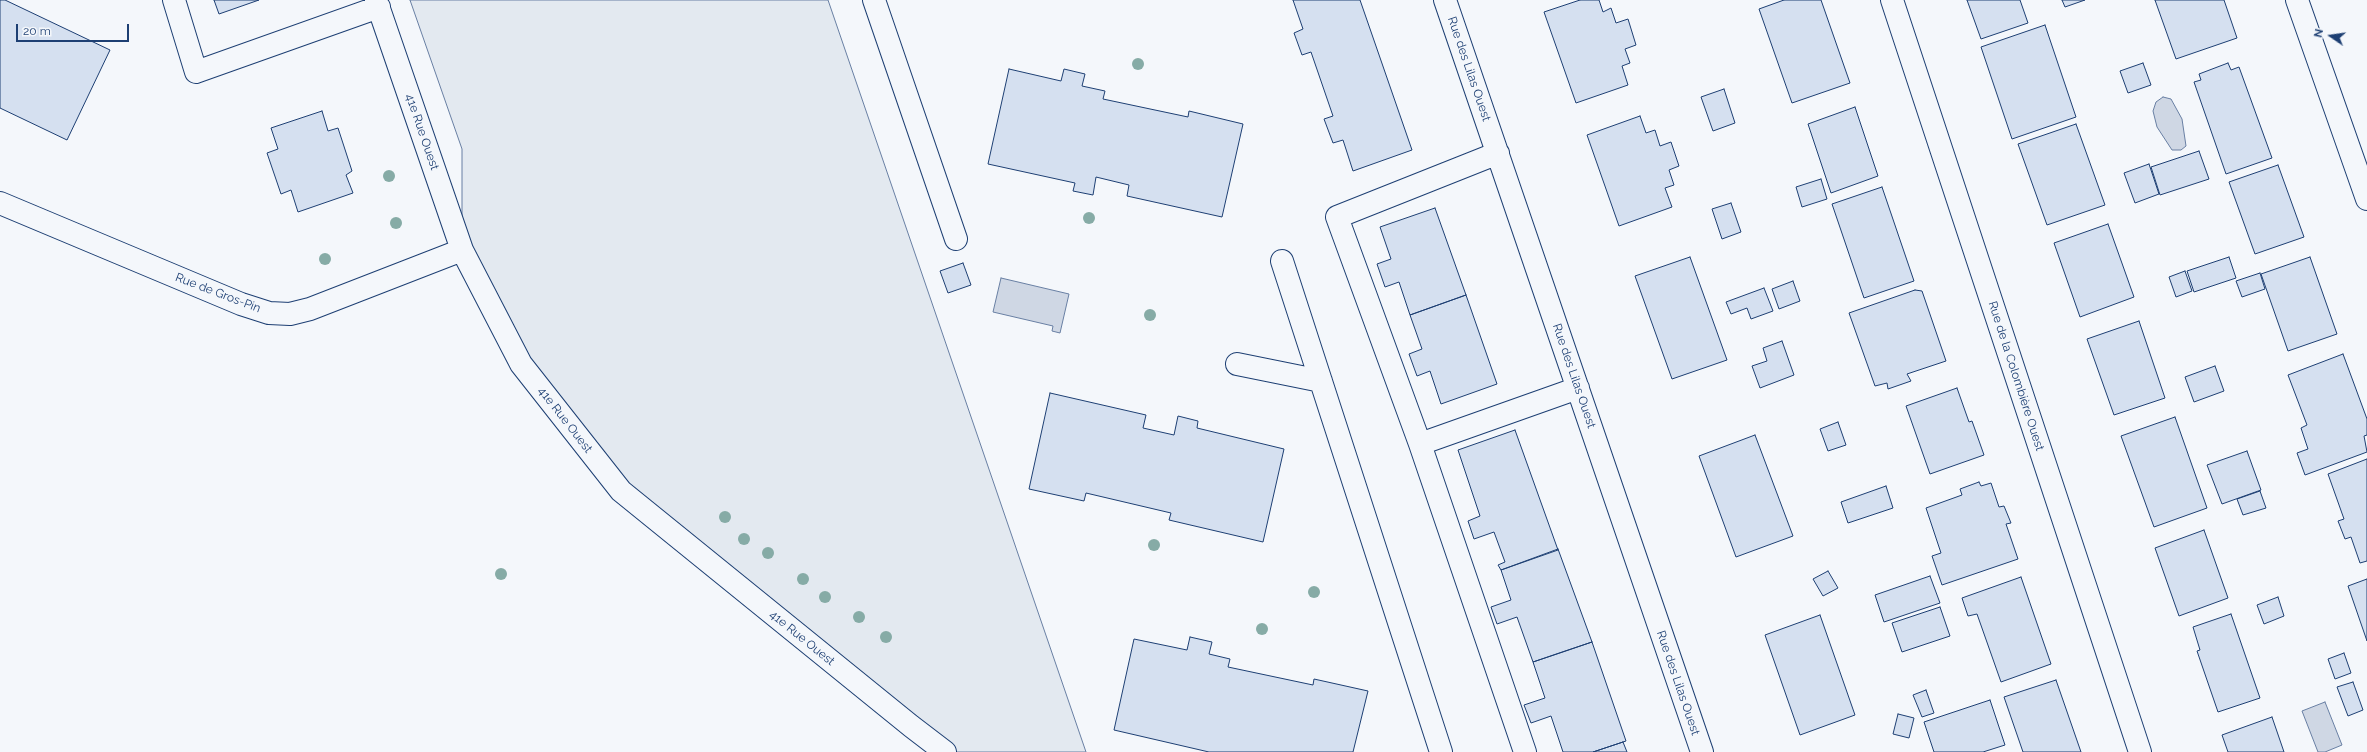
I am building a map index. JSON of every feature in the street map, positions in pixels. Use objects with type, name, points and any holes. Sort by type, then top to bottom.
[{"type":"street","points":[[174,0],[196,72],[377,4]]},
{"type":"street","points":[[874,0],[956,239]]},
{"type":"street","name":"Rue des Lilas Ouest","points":[[1445,0],[1702,752]]},
{"type":"street","name":"Rue de la Colombière Ouest","points":[[1892,0],[2140,752]]},
{"type":"street","points":[[2297,0],[2367,199]]},
{"type":"street","name":"41e Rue Ouest","points":[[377,4],[462,250],[521,364],[621,491],[945,752]]},
{"type":"street","points":[[1498,153],[1337,216],[1420,444],[1525,752]]},
{"type":"street","name":"Rue de Gros-Pin","points":[[0,202],[241,304],[269,313],[290,314],[310,309],[462,250]]},
{"type":"street","points":[[1282,261],[1442,752]]},
{"type":"street","points":[[1237,364],[1321,381]]},
{"type":"street","points":[[1420,444],[1578,388]]},
{"type":"shaded area","points":[[410,0],[828,0],[1086,752],[946,752],[621,491],[521,364],[462,250],[462,149]]},
{"type":"shaded area","points":[[2163,97],[2171,99],[2182,119],[2186,146],[2181,150],[2172,150],[2157,127],[2153,111],[2156,102]]},
{"type":"shaded area","points":[[1001,278],[1069,294],[1060,333],[1052,331],[1053,326],[993,312]]},
{"type":"shaded area","points":[[2325,702],[2342,745],[2325,752],[2318,752],[2302,711]]},
{"type":"building","points":[[0,0],[5,0],[110,50],[67,140],[0,108]]},
{"type":"building","points":[[214,0],[259,0],[219,14]]},
{"type":"building","points":[[1293,0],[1360,0],[1412,150],[1353,171],[1343,140],[1333,143],[1324,119],[1333,116],[1311,52],[1302,55],[1294,33],[1303,29]]},
{"type":"building","points":[[1580,0],[1599,0],[1603,12],[1611,8],[1616,23],[1628,19],[1636,45],[1625,49],[1630,63],[1622,66],[1628,85],[1576,103],[1544,12]]},
{"type":"building","points":[[1784,0],[1821,0],[1850,83],[1792,103],[1759,9]]},
{"type":"building","points":[[1967,0],[2020,0],[2028,23],[1981,39]]},
{"type":"building","points":[[2062,0],[2085,0],[2065,7]]},
{"type":"building","points":[[2155,0],[2224,0],[2237,38],[2176,59]]},
{"type":"building","points":[[2045,25],[2076,117],[2012,139],[1981,47]]},
{"type":"building","points":[[2143,63],[2151,85],[2128,93],[2120,71]]},
{"type":"building","points":[[2228,63],[2231,70],[2239,67],[2272,158],[2226,174],[2194,82],[2201,80],[2199,74]]},
{"type":"building","points":[[1009,69],[1061,81],[1064,69],[1085,74],[1082,86],[1105,91],[1103,99],[1188,117],[1189,111],[1243,124],[1222,217],[1127,196],[1129,185],[1096,177],[1093,195],[1073,191],[1075,183],[988,164]]},
{"type":"building","points":[[1724,89],[1735,123],[1713,131],[1701,97]]},
{"type":"building","points":[[1855,107],[1878,176],[1831,193],[1808,124]]},
{"type":"building","points":[[322,111],[328,131],[338,128],[352,171],[346,175],[353,193],[298,212],[291,190],[281,194],[267,153],[278,149],[271,128]]},
{"type":"building","points":[[1640,116],[1646,133],[1655,130],[1660,146],[1671,142],[1679,166],[1669,170],[1674,185],[1665,188],[1672,207],[1619,226],[1587,135]]},
{"type":"building","points":[[2076,124],[2105,205],[2047,225],[2018,144]]},
{"type":"building","points":[[2199,151],[2209,179],[2160,195],[2151,167]]},
{"type":"building","points":[[2149,164],[2159,194],[2135,203],[2124,173]]},
{"type":"building","points":[[2278,165],[2304,237],[2255,254],[2229,182]]},
{"type":"building","points":[[1821,179],[1827,199],[1802,207],[1796,187]]},
{"type":"building","points":[[1882,187],[1914,281],[1864,298],[1832,204]]},
{"type":"building","points":[[1731,203],[1741,232],[1722,239],[1712,209]]},
{"type":"building","points":[[1435,208],[1466,295],[1410,315],[1399,282],[1385,287],[1377,264],[1391,259],[1380,227]]},
{"type":"building","points":[[2108,224],[2134,297],[2080,317],[2054,243]]},
{"type":"building","points":[[1690,257],[1727,360],[1672,379],[1635,276]]},
{"type":"building","points":[[2229,257],[2236,278],[2194,292],[2187,271]]},
{"type":"building","points":[[2310,257],[2337,334],[2288,351],[2261,274]]},
{"type":"building","points":[[963,263],[971,285],[948,293],[940,271]]},
{"type":"building","points":[[2185,271],[2192,291],[2176,297],[2169,277]]},
{"type":"building","points":[[2260,273],[2265,289],[2242,297],[2236,281]]},
{"type":"building","points":[[1793,281],[1800,301],[1779,309],[1772,289]]},
{"type":"building","points":[[1764,288],[1773,311],[1751,319],[1747,308],[1731,314],[1726,302]]},
{"type":"building","points":[[1915,290],[1922,291],[1946,361],[1907,374],[1911,381],[1888,389],[1887,383],[1875,386],[1849,313]]},
{"type":"building","points":[[1466,295],[1497,384],[1441,404],[1430,371],[1417,376],[1409,354],[1422,349],[1410,315]]},
{"type":"building","points":[[2139,321],[2165,398],[2114,415],[2087,339]]},
{"type":"building","points":[[1782,341],[1794,375],[1760,388],[1752,366],[1767,361],[1763,348]]},
{"type":"building","points":[[2343,354],[2367,419],[2367,435],[2364,436],[2367,452],[2305,475],[2297,453],[2308,449],[2301,428],[2307,425],[2288,375]]},
{"type":"building","points":[[2215,366],[2224,391],[2194,402],[2185,377]]},
{"type":"building","points":[[1957,388],[1969,422],[1972,421],[1984,455],[1930,474],[1906,406]]},
{"type":"building","points":[[1050,393],[1146,415],[1143,428],[1174,435],[1178,416],[1198,421],[1197,428],[1284,449],[1263,542],[1169,520],[1171,513],[1086,493],[1084,501],[1029,489]]},
{"type":"building","points":[[2175,417],[2207,508],[2154,527],[2121,436]]},
{"type":"building","points":[[1838,422],[1846,445],[1828,451],[1820,429]]},
{"type":"building","points":[[1515,430],[1558,550],[1501,570],[1498,565],[1505,562],[1494,532],[1474,539],[1468,521],[1480,516],[1458,450]]},
{"type":"building","points":[[1755,435],[1793,536],[1736,557],[1699,456]]},
{"type":"building","points":[[2247,451],[2261,490],[2222,504],[2207,465]]},
{"type":"building","points":[[2367,459],[2367,561],[2360,563],[2351,537],[2345,539],[2338,521],[2344,519],[2328,474]]},
{"type":"building","points":[[1979,482],[1981,486],[1991,483],[1999,507],[2004,506],[2011,523],[2006,524],[2018,559],[1942,585],[1932,556],[1941,553],[1926,508],[1962,495],[1960,489]]},
{"type":"building","points":[[1886,486],[1893,508],[1848,523],[1841,502]]},
{"type":"building","points":[[2260,491],[2266,508],[2243,515],[2237,499]]},
{"type":"building","points":[[2204,530],[2228,598],[2179,616],[2155,548]]},
{"type":"building","points":[[1558,549],[1592,642],[1533,662],[1517,617],[1497,624],[1491,607],[1511,600],[1501,570]]},
{"type":"building","points":[[1828,571],[1838,588],[1823,596],[1813,579]]},
{"type":"building","points":[[1930,576],[1940,603],[1884,622],[1875,595]]},
{"type":"building","points":[[2021,577],[2051,664],[2001,682],[1977,614],[1968,616],[1962,598]]},
{"type":"building","points":[[2367,579],[2367,641],[2348,586]]},
{"type":"building","points":[[2278,597],[2284,616],[2264,624],[2257,605]]},
{"type":"building","points":[[1940,607],[1950,636],[1902,652],[1892,623]]},
{"type":"building","points":[[2231,614],[2260,698],[2218,712],[2197,651],[2200,650],[2193,627]]},
{"type":"building","points":[[1820,615],[1855,715],[1800,735],[1765,635]]},
{"type":"building","points":[[1190,637],[1212,642],[1209,654],[1230,659],[1228,667],[1313,685],[1314,679],[1368,691],[1353,752],[1209,752],[1114,730],[1134,639],[1187,650]]},
{"type":"building","points":[[1592,642],[1626,741],[1593,752],[1563,752],[1551,716],[1531,723],[1524,705],[1545,698],[1533,662]]},
{"type":"building","points":[[2344,653],[2351,673],[2335,679],[2328,659]]},
{"type":"building","points":[[2056,680],[2081,752],[2023,752],[2004,697]]},
{"type":"building","points":[[2353,682],[2363,710],[2348,716],[2337,687]]},
{"type":"building","points":[[1926,690],[1934,713],[1922,717],[1913,695]]},
{"type":"building","points":[[1990,700],[2005,745],[1983,752],[1934,752],[1924,722]]},
{"type":"building","points":[[1898,714],[1914,718],[1909,738],[1893,734]]},
{"type":"building","points":[[2272,717],[2284,752],[2228,752],[2222,735]]},
{"type":"building","points":[[1623,742],[1627,752],[1593,752]]}]
